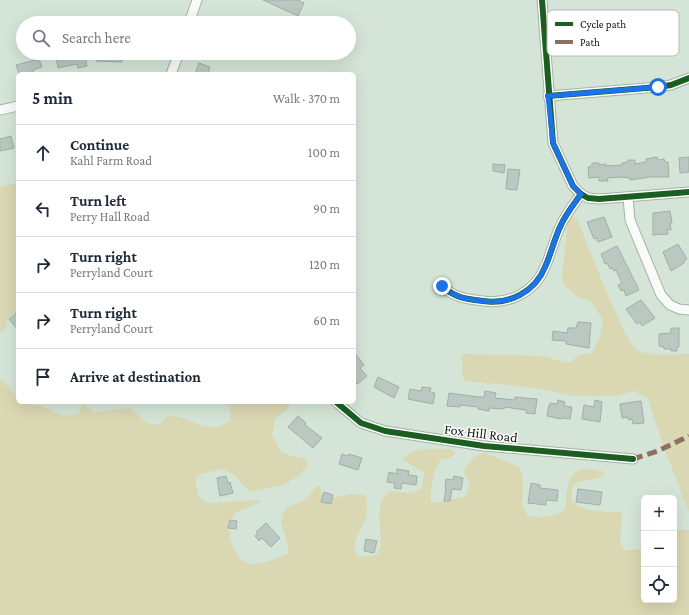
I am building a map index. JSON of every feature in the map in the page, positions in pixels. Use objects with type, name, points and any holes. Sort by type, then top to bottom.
[{"type":"street","points":[[191,16],[197,0]]},
{"type":"street","points":[[542,0],[548,96],[553,143],[573,186],[581,194],[588,198],[599,199],[689,192]]},
{"type":"street","points":[[172,72],[176,60]]},
{"type":"street","points":[[548,96],[658,87],[671,85],[689,78]]},
{"type":"street","points":[[0,110],[16,106]]},
{"type":"street","points":[[442,286],[450,294],[460,298],[491,302],[502,302],[520,295],[530,289],[546,267],[561,226],[581,194]]},
{"type":"street","points":[[628,197],[630,220],[661,295],[670,305],[679,309],[689,310]]},
{"type":"street","name":"Fox Hill Road","points":[[338,404],[361,423],[385,431],[484,446],[633,459]]},
{"type":"shaded area","points":[[16,183],[16,311],[8,318],[4,331],[0,333],[0,187]]},
{"type":"shaded area","points":[[571,216],[577,219],[614,310],[631,342],[637,350],[648,354],[689,354],[689,512],[663,445],[648,399],[634,391],[616,396],[574,396],[535,388],[465,381],[462,374],[462,355],[466,354],[544,356],[566,363],[570,362],[579,355],[592,353],[600,336],[603,320],[590,301],[577,297],[564,284],[562,275],[568,220]]},
{"type":"shaded area","points":[[0,378],[16,396],[16,404],[41,406],[63,416],[78,414],[83,404],[94,412],[131,408],[146,422],[158,425],[168,416],[213,427],[230,421],[231,416],[228,404],[289,404],[288,408],[275,419],[272,435],[282,453],[306,459],[308,465],[299,476],[283,485],[255,491],[248,490],[233,474],[222,469],[201,474],[195,480],[199,497],[208,503],[260,500],[259,503],[237,512],[231,520],[229,526],[230,537],[234,550],[246,563],[251,564],[270,561],[288,553],[287,541],[281,524],[282,516],[286,508],[306,499],[317,486],[320,486],[325,497],[332,499],[354,494],[365,495],[367,514],[357,536],[355,550],[357,555],[368,557],[379,553],[381,540],[379,515],[381,501],[390,491],[412,493],[422,488],[424,472],[405,461],[403,458],[414,451],[450,449],[455,453],[450,458],[440,460],[432,481],[431,503],[465,497],[470,484],[463,471],[474,457],[484,453],[520,467],[523,479],[522,504],[527,515],[536,517],[558,514],[566,509],[567,489],[571,477],[575,472],[589,469],[600,471],[604,473],[603,476],[573,485],[571,499],[575,504],[594,511],[622,512],[620,543],[625,550],[637,550],[641,548],[641,603],[677,603],[677,530],[689,530],[689,615],[0,615]]},
{"type":"building","points":[[263,0],[298,0],[304,3],[298,16]]},
{"type":"building","points":[[39,60],[42,67],[33,70],[33,72],[18,72],[16,65]]},
{"type":"building","points":[[57,60],[86,60],[87,66],[78,68],[77,64],[58,68]]},
{"type":"building","points":[[122,60],[122,62],[96,61]]},
{"type":"building","points":[[199,63],[210,67],[209,72],[196,72]]},
{"type":"building","points":[[11,136],[14,148],[0,151],[0,139]]},
{"type":"building","points":[[657,157],[658,160],[664,159],[665,162],[668,162],[669,177],[650,177],[630,180],[630,178],[622,177],[607,178],[608,181],[599,181],[599,177],[589,178],[588,167],[592,166],[592,163],[599,163],[599,165],[606,164],[606,166],[622,165],[622,163],[628,162],[628,160],[635,160],[635,164],[646,162],[646,159]]},
{"type":"building","points":[[689,157],[689,172],[680,173],[679,158]]},
{"type":"building","points":[[493,164],[505,165],[504,173],[493,171]]},
{"type":"building","points":[[508,169],[520,170],[517,190],[506,189]]},
{"type":"building","points":[[670,211],[672,223],[670,223],[671,230],[667,230],[668,234],[653,235],[653,213]]},
{"type":"building","points":[[604,217],[612,237],[598,242],[597,238],[594,239],[587,222]]},
{"type":"building","points":[[678,244],[687,259],[684,263],[671,271],[663,252]]},
{"type":"building","points":[[617,246],[639,290],[626,296],[624,290],[621,291],[618,285],[622,283],[616,270],[614,271],[612,268],[610,269],[607,263],[605,264],[601,254]]},
{"type":"building","points":[[641,300],[655,318],[642,326],[640,322],[637,324],[626,309]]},
{"type":"building","points":[[16,313],[16,328],[9,319]]},
{"type":"building","points":[[578,322],[591,323],[589,348],[566,344],[566,341],[552,340],[553,331],[567,333],[568,328],[576,328]]},
{"type":"building","points":[[671,328],[679,328],[679,347],[677,347],[677,351],[671,351],[671,349],[664,349],[664,347],[659,346],[659,334],[671,333]]},
{"type":"building","points":[[356,355],[364,365],[360,368],[367,376],[357,384]]},
{"type":"building","points":[[378,377],[399,387],[394,398],[374,387]]},
{"type":"building","points":[[422,387],[431,388],[430,392],[435,393],[433,404],[408,399],[410,389],[421,391]]},
{"type":"building","points":[[485,391],[496,393],[495,398],[515,400],[515,397],[537,399],[535,414],[526,413],[526,410],[504,407],[504,409],[489,408],[489,411],[478,409],[478,407],[460,405],[460,407],[447,406],[449,393],[484,397]]},
{"type":"building","points":[[558,400],[565,402],[564,406],[572,407],[570,419],[547,416],[550,403],[557,404]]},
{"type":"building","points":[[595,400],[602,402],[600,422],[582,419],[584,405],[594,407]]},
{"type":"building","points":[[641,401],[644,423],[633,424],[632,419],[628,420],[628,417],[622,418],[620,404]]},
{"type":"building","points":[[298,416],[306,423],[305,425],[322,438],[313,448],[288,427]]},
{"type":"building","points":[[342,454],[348,456],[349,454],[362,458],[358,470],[339,464]]},
{"type":"building","points":[[397,469],[409,471],[408,475],[417,476],[416,485],[402,483],[401,489],[394,488],[395,483],[387,482],[389,472],[397,474]]},
{"type":"building","points":[[226,476],[228,483],[230,482],[233,493],[220,496],[217,478]]},
{"type":"building","points":[[454,476],[463,478],[461,490],[452,489],[450,501],[444,501],[446,479],[453,480]]},
{"type":"building","points":[[531,483],[540,485],[540,488],[558,490],[557,501],[546,500],[546,505],[528,503]]},
{"type":"building","points":[[578,489],[602,492],[600,505],[576,502]]},
{"type":"building","points":[[324,492],[333,495],[331,504],[321,502]]},
{"type":"building","points":[[230,520],[237,521],[236,529],[228,528]]},
{"type":"building","points":[[266,523],[280,538],[271,547],[262,538],[259,541],[255,536],[258,534],[256,532]]},
{"type":"building","points":[[366,539],[377,541],[374,553],[364,551]]},
{"type":"marked path","points":[[633,459],[658,451],[689,436]]},
{"type":"cycle path","points":[[542,0],[553,143],[573,186],[581,194],[588,198],[599,199],[689,192]]},
{"type":"cycle path","points":[[548,96],[658,87],[671,85],[689,78]]},
{"type":"cycle path","points":[[442,286],[461,297],[471,300],[493,302],[511,299],[528,290],[541,276],[562,223],[581,194]]},
{"type":"cycle path","points":[[338,404],[361,423],[385,431],[484,446],[633,459]]},
{"type":"route","points":[[442,286],[450,294],[460,298],[502,302],[520,295],[530,289],[537,282],[546,267],[557,234],[581,194],[573,186],[553,143],[548,96],[658,87]]}]
